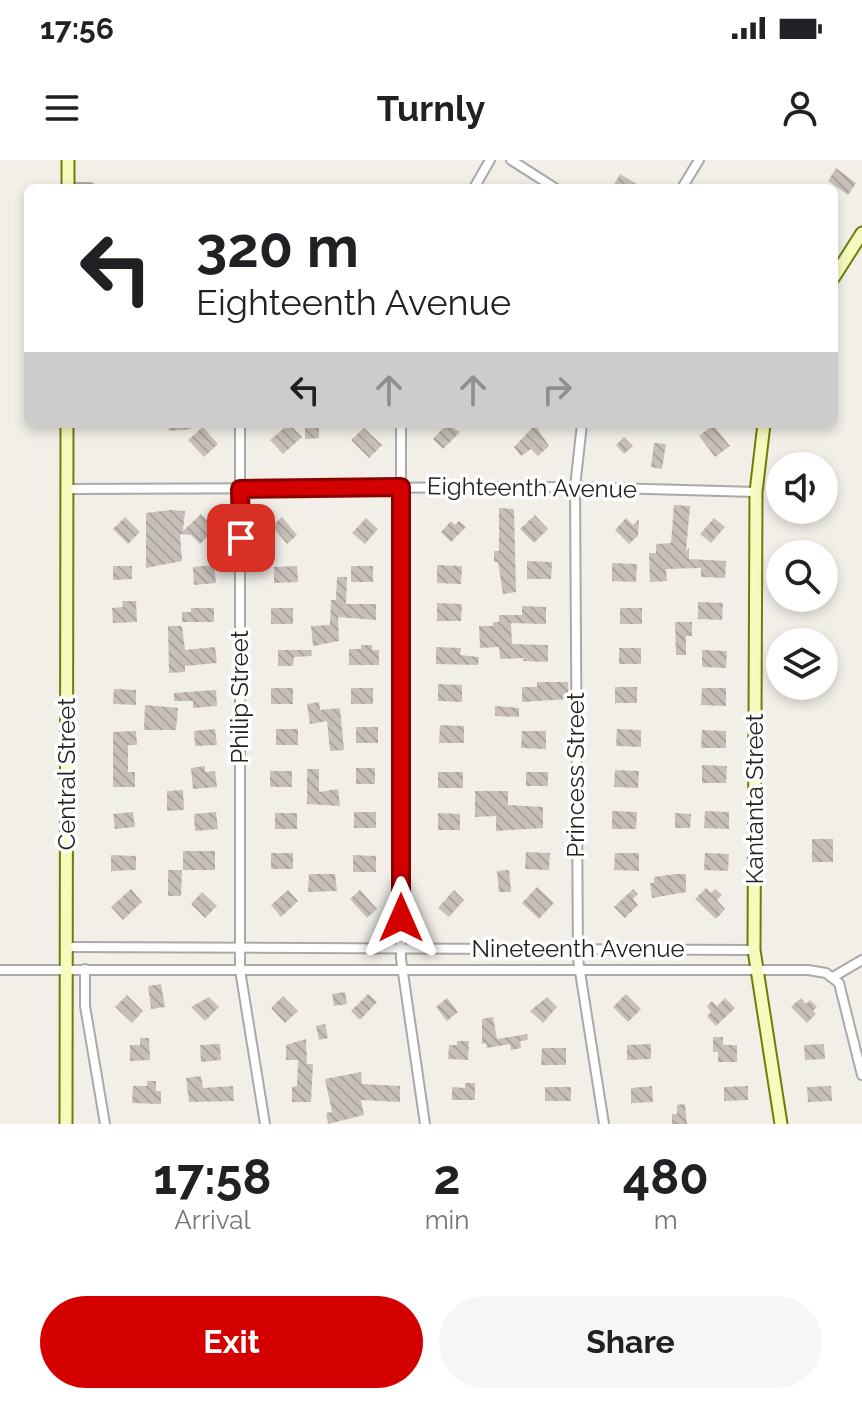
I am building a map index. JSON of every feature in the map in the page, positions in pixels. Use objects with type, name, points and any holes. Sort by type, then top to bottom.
[{"type":"street","points":[[68,160],[68,184]]},
{"type":"street","points":[[476,184],[490,160]]},
{"type":"street","points":[[511,160],[549,184]]},
{"type":"street","points":[[684,184],[699,160]]},
{"type":"street","points":[[838,271],[862,233]]},
{"type":"street","name":"Central Street","points":[[66,1124],[67,428]]},
{"type":"street","name":"Philip Street","points":[[240,428],[239,949],[265,1124]]},
{"type":"street","points":[[401,428],[401,969],[425,1124]]},
{"type":"street","name":"Princess Street","points":[[582,428],[575,487],[577,949],[604,1124]]},
{"type":"street","name":"Kantanta Street","points":[[764,428],[756,492],[754,950],[781,1124]]},
{"type":"street","name":"Eighteenth Avenue","points":[[67,489],[575,487],[756,492]]},
{"type":"street","name":"Nineteenth Avenue","points":[[66,947],[754,950]]},
{"type":"street","points":[[833,977],[862,960]]},
{"type":"street","points":[[85,969],[85,1010],[105,1124]]},
{"type":"street","points":[[0,970],[808,970],[833,977],[844,995],[862,1075]]},
{"type":"building","points":[[836,168],[856,183],[848,195],[838,188],[838,184],[828,181]]},
{"type":"building","points":[[620,174],[636,184],[614,184]]},
{"type":"building","points":[[169,428],[191,428],[191,429],[169,431]]},
{"type":"building","points":[[204,428],[218,444],[204,457],[188,440]]},
{"type":"building","points":[[284,428],[293,428],[302,437],[283,454],[270,440]]},
{"type":"building","points":[[305,428],[319,428],[319,438],[305,439]]},
{"type":"building","points":[[364,428],[382,445],[369,458],[351,440]]},
{"type":"building","points":[[443,428],[460,432],[443,449],[433,439]]},
{"type":"building","points":[[532,428],[537,428],[549,446],[538,456],[531,449],[521,456],[514,447]]},
{"type":"building","points":[[709,428],[715,428],[730,446],[715,457],[699,436]]},
{"type":"building","points":[[624,437],[633,446],[624,454],[616,445]]},
{"type":"building","points":[[654,443],[666,444],[662,469],[651,467]]},
{"type":"building","points":[[674,505],[690,506],[686,551],[689,548],[689,559],[726,561],[725,578],[701,577],[701,568],[666,569],[667,581],[650,582],[649,553],[656,553],[656,544],[671,543]]},
{"type":"building","points":[[499,508],[514,509],[516,592],[503,594],[498,562],[494,562],[494,551],[499,551]]},
{"type":"building","points":[[185,511],[183,531],[201,514],[216,529],[200,544],[191,535],[180,534],[182,561],[146,568],[146,513]]},
{"type":"building","points":[[535,515],[548,529],[534,543],[520,529]]},
{"type":"building","points":[[125,517],[140,532],[128,544],[113,529]]},
{"type":"building","points":[[282,517],[297,535],[287,544],[272,526]]},
{"type":"building","points":[[366,518],[378,529],[365,544],[352,533]]},
{"type":"building","points":[[626,518],[633,525],[639,519],[638,536],[629,544],[615,530]]},
{"type":"building","points":[[714,518],[725,527],[711,543],[700,534]]},
{"type":"building","points":[[451,521],[455,525],[459,521],[466,527],[451,542],[441,532]]},
{"type":"building","points":[[527,561],[552,562],[551,579],[527,579]]},
{"type":"building","points":[[612,563],[637,564],[636,582],[612,581]]},
{"type":"building","points":[[214,565],[216,583],[194,585],[193,567]]},
{"type":"building","points":[[437,565],[462,566],[461,584],[437,583]]},
{"type":"building","points":[[113,566],[132,566],[132,579],[113,580]]},
{"type":"building","points":[[297,566],[298,582],[274,583],[274,567]]},
{"type":"building","points":[[351,566],[373,566],[373,582],[351,582]]},
{"type":"building","points":[[337,577],[347,577],[346,604],[376,604],[376,620],[338,617],[339,641],[313,646],[311,626],[330,625],[331,600],[336,600]]},
{"type":"building","points":[[122,601],[136,601],[137,622],[113,623],[112,608],[123,607]]},
{"type":"building","points":[[698,602],[723,603],[722,620],[698,619]]},
{"type":"building","points":[[437,603],[462,604],[461,621],[437,621]]},
{"type":"building","points":[[522,606],[546,607],[546,624],[511,623],[512,644],[548,645],[548,662],[523,661],[524,658],[500,659],[499,647],[480,648],[479,626],[493,626],[493,622],[499,622],[499,615],[522,615]]},
{"type":"building","points":[[191,608],[214,608],[214,622],[182,622],[182,612],[191,612]]},
{"type":"building","points":[[271,608],[293,608],[293,624],[271,624]]},
{"type":"building","points":[[620,608],[642,608],[642,624],[620,624]]},
{"type":"building","points":[[675,622],[692,622],[692,636],[686,636],[686,655],[676,655]]},
{"type":"building","points":[[168,626],[182,626],[185,650],[215,647],[217,663],[185,666],[185,672],[169,673]]},
{"type":"building","points":[[361,645],[372,645],[372,650],[379,650],[379,665],[349,665],[349,649],[361,649]]},
{"type":"building","points":[[436,647],[461,648],[460,655],[479,657],[478,665],[436,664]]},
{"type":"building","points":[[619,648],[641,648],[641,664],[619,664]]},
{"type":"building","points":[[278,650],[311,650],[312,656],[294,657],[293,666],[278,666]]},
{"type":"building","points":[[702,650],[727,651],[726,668],[702,667]]},
{"type":"building","points":[[537,682],[568,682],[569,699],[522,702],[522,687],[537,687]]},
{"type":"building","points":[[438,684],[462,685],[462,702],[438,701]]},
{"type":"building","points":[[615,687],[637,687],[637,703],[615,703]]},
{"type":"building","points":[[271,688],[293,688],[293,704],[271,704]]},
{"type":"building","points":[[351,688],[373,688],[373,704],[351,704]]},
{"type":"building","points":[[702,688],[726,688],[726,706],[701,705]]},
{"type":"building","points":[[114,689],[136,690],[136,705],[113,704]]},
{"type":"building","points":[[216,690],[217,706],[193,708],[193,701],[174,701],[174,693]]},
{"type":"building","points":[[319,702],[320,710],[340,708],[344,750],[330,751],[327,721],[310,724],[307,704]]},
{"type":"building","points":[[145,705],[178,708],[176,730],[144,730]]},
{"type":"building","points":[[495,706],[519,708],[519,717],[495,716]]},
{"type":"building","points":[[440,725],[464,726],[464,743],[439,743]]},
{"type":"building","points":[[356,727],[378,727],[378,743],[356,743]]},
{"type":"building","points":[[215,729],[217,745],[195,746],[194,731]]},
{"type":"building","points":[[276,729],[298,729],[298,745],[276,745]]},
{"type":"building","points":[[617,729],[641,730],[641,747],[616,746]]},
{"type":"building","points":[[702,730],[726,731],[726,748],[701,748]]},
{"type":"building","points":[[136,731],[137,745],[128,745],[128,772],[135,772],[135,787],[113,787],[113,732]]},
{"type":"building","points":[[522,731],[546,731],[546,749],[521,748]]},
{"type":"building","points":[[702,765],[727,766],[726,783],[702,783]]},
{"type":"building","points":[[205,766],[205,772],[215,771],[217,787],[193,789],[191,768]]},
{"type":"building","points":[[356,768],[375,768],[375,784],[356,784]]},
{"type":"building","points":[[307,769],[319,769],[319,792],[338,789],[340,806],[307,804]]},
{"type":"building","points":[[615,770],[639,771],[638,788],[614,787]]},
{"type":"building","points":[[270,771],[292,771],[292,787],[270,787]]},
{"type":"building","points":[[438,772],[463,772],[463,788],[438,788]]},
{"type":"building","points":[[526,772],[548,772],[548,786],[526,786]]},
{"type":"building","points":[[183,790],[184,810],[167,811],[167,791]]},
{"type":"building","points":[[475,791],[508,791],[508,805],[543,807],[543,828],[496,831],[496,816],[475,817]]},
{"type":"building","points":[[612,811],[637,812],[636,829],[612,829]]},
{"type":"building","points":[[705,811],[729,812],[729,829],[704,828]]},
{"type":"building","points":[[133,812],[135,827],[115,829],[113,814]]},
{"type":"building","points":[[216,812],[218,829],[195,831],[194,814]]},
{"type":"building","points":[[354,812],[376,812],[376,828],[354,828]]},
{"type":"building","points":[[275,813],[297,813],[297,829],[275,829]]},
{"type":"building","points":[[438,813],[460,814],[460,830],[438,830]]},
{"type":"building","points":[[675,813],[691,814],[690,828],[675,828]]},
{"type":"building","points":[[812,839],[833,839],[833,862],[812,862]]},
{"type":"building","points":[[183,851],[215,851],[215,870],[183,870]]},
{"type":"building","points":[[526,852],[550,853],[549,870],[525,869]]},
{"type":"building","points":[[271,853],[293,853],[293,869],[271,869]]},
{"type":"building","points":[[615,853],[639,853],[639,871],[614,870]]},
{"type":"building","points":[[705,853],[729,854],[728,871],[704,870]]},
{"type":"building","points":[[111,855],[136,856],[136,870],[111,871]]},
{"type":"building","points":[[353,855],[376,856],[376,872],[353,872]]},
{"type":"building","points":[[168,870],[182,870],[181,896],[168,896]]},
{"type":"building","points":[[509,870],[511,892],[499,892],[497,871]]},
{"type":"building","points":[[309,874],[335,874],[337,891],[308,892]]},
{"type":"building","points":[[686,874],[686,892],[652,898],[650,883],[654,883],[654,877]]},
{"type":"building","points":[[537,887],[554,903],[539,919],[522,903]]},
{"type":"building","points":[[706,888],[711,893],[715,889],[722,895],[717,900],[725,909],[716,919],[695,899]]},
{"type":"building","points":[[131,889],[142,902],[123,920],[111,907]]},
{"type":"building","points":[[633,889],[638,894],[633,899],[638,905],[625,918],[614,907]]},
{"type":"building","points":[[288,890],[298,901],[281,917],[271,905]]},
{"type":"building","points":[[360,890],[377,909],[367,918],[350,899]]},
{"type":"building","points":[[454,890],[464,900],[449,917],[438,908]]},
{"type":"building","points":[[202,892],[217,906],[205,918],[191,904]]},
{"type":"building","points":[[161,984],[165,1007],[151,1009],[148,986]]},
{"type":"building","points":[[345,992],[347,1004],[334,1006],[332,994]]},
{"type":"building","points":[[368,994],[377,1002],[360,1020],[351,1011]]},
{"type":"building","points":[[626,994],[641,1009],[628,1022],[613,1007]]},
{"type":"building","points":[[127,995],[143,1011],[132,1023],[115,1007]]},
{"type":"building","points":[[283,996],[298,1011],[285,1023],[271,1008]]},
{"type":"building","points":[[209,997],[219,1007],[205,1021],[191,1007]]},
{"type":"building","points":[[547,997],[557,1007],[543,1023],[530,1011]]},
{"type":"building","points":[[447,998],[458,1012],[447,1021],[436,1007]]},
{"type":"building","points":[[725,998],[735,1008],[716,1026],[707,1016],[711,1012],[707,1006],[712,1001],[717,1006]]},
{"type":"building","points":[[801,998],[806,1004],[810,1000],[817,1007],[813,1011],[816,1014],[807,1023],[791,1007]]},
{"type":"building","points":[[493,1017],[497,1039],[527,1034],[528,1040],[520,1041],[521,1048],[511,1050],[510,1044],[487,1048],[486,1043],[482,1044],[482,1019]]},
{"type":"building","points":[[325,1024],[328,1038],[319,1040],[316,1026]]},
{"type":"building","points":[[713,1037],[723,1037],[723,1045],[737,1045],[737,1062],[718,1062],[718,1052],[713,1052]]},
{"type":"building","points":[[140,1038],[149,1038],[150,1060],[130,1061],[130,1045],[140,1045]]},
{"type":"building","points":[[306,1039],[307,1064],[313,1064],[311,1102],[292,1102],[292,1087],[297,1086],[298,1060],[286,1060],[286,1045]]},
{"type":"building","points":[[457,1041],[469,1041],[468,1060],[448,1059],[449,1045],[457,1045]]},
{"type":"building","points":[[220,1044],[221,1060],[201,1062],[200,1045]]},
{"type":"building","points":[[651,1044],[651,1059],[627,1060],[627,1045]]},
{"type":"building","points":[[824,1044],[825,1059],[805,1060],[804,1045]]},
{"type":"building","points":[[542,1048],[566,1048],[566,1065],[541,1065]]},
{"type":"building","points":[[361,1072],[362,1084],[400,1086],[400,1102],[361,1100],[364,1115],[328,1124],[326,1113],[332,1112],[325,1079]]},
{"type":"building","points":[[201,1076],[203,1088],[233,1086],[234,1101],[189,1102],[186,1078]]},
{"type":"building","points":[[147,1081],[156,1081],[156,1091],[161,1091],[161,1104],[132,1103],[133,1086],[147,1086]]},
{"type":"building","points":[[465,1083],[475,1083],[475,1100],[452,1100],[452,1087],[465,1088]]},
{"type":"building","points":[[652,1086],[653,1102],[631,1103],[631,1088]]},
{"type":"building","points":[[748,1086],[748,1100],[724,1101],[724,1087]]},
{"type":"building","points":[[831,1086],[832,1101],[808,1102],[807,1087]]},
{"type":"building","points":[[545,1087],[571,1087],[571,1101],[545,1101]]},
{"type":"building","points":[[685,1104],[687,1124],[672,1124],[672,1114],[677,1114],[677,1105]]},
{"type":"route","points":[[241,538],[240,489],[401,487],[401,918]]}]
